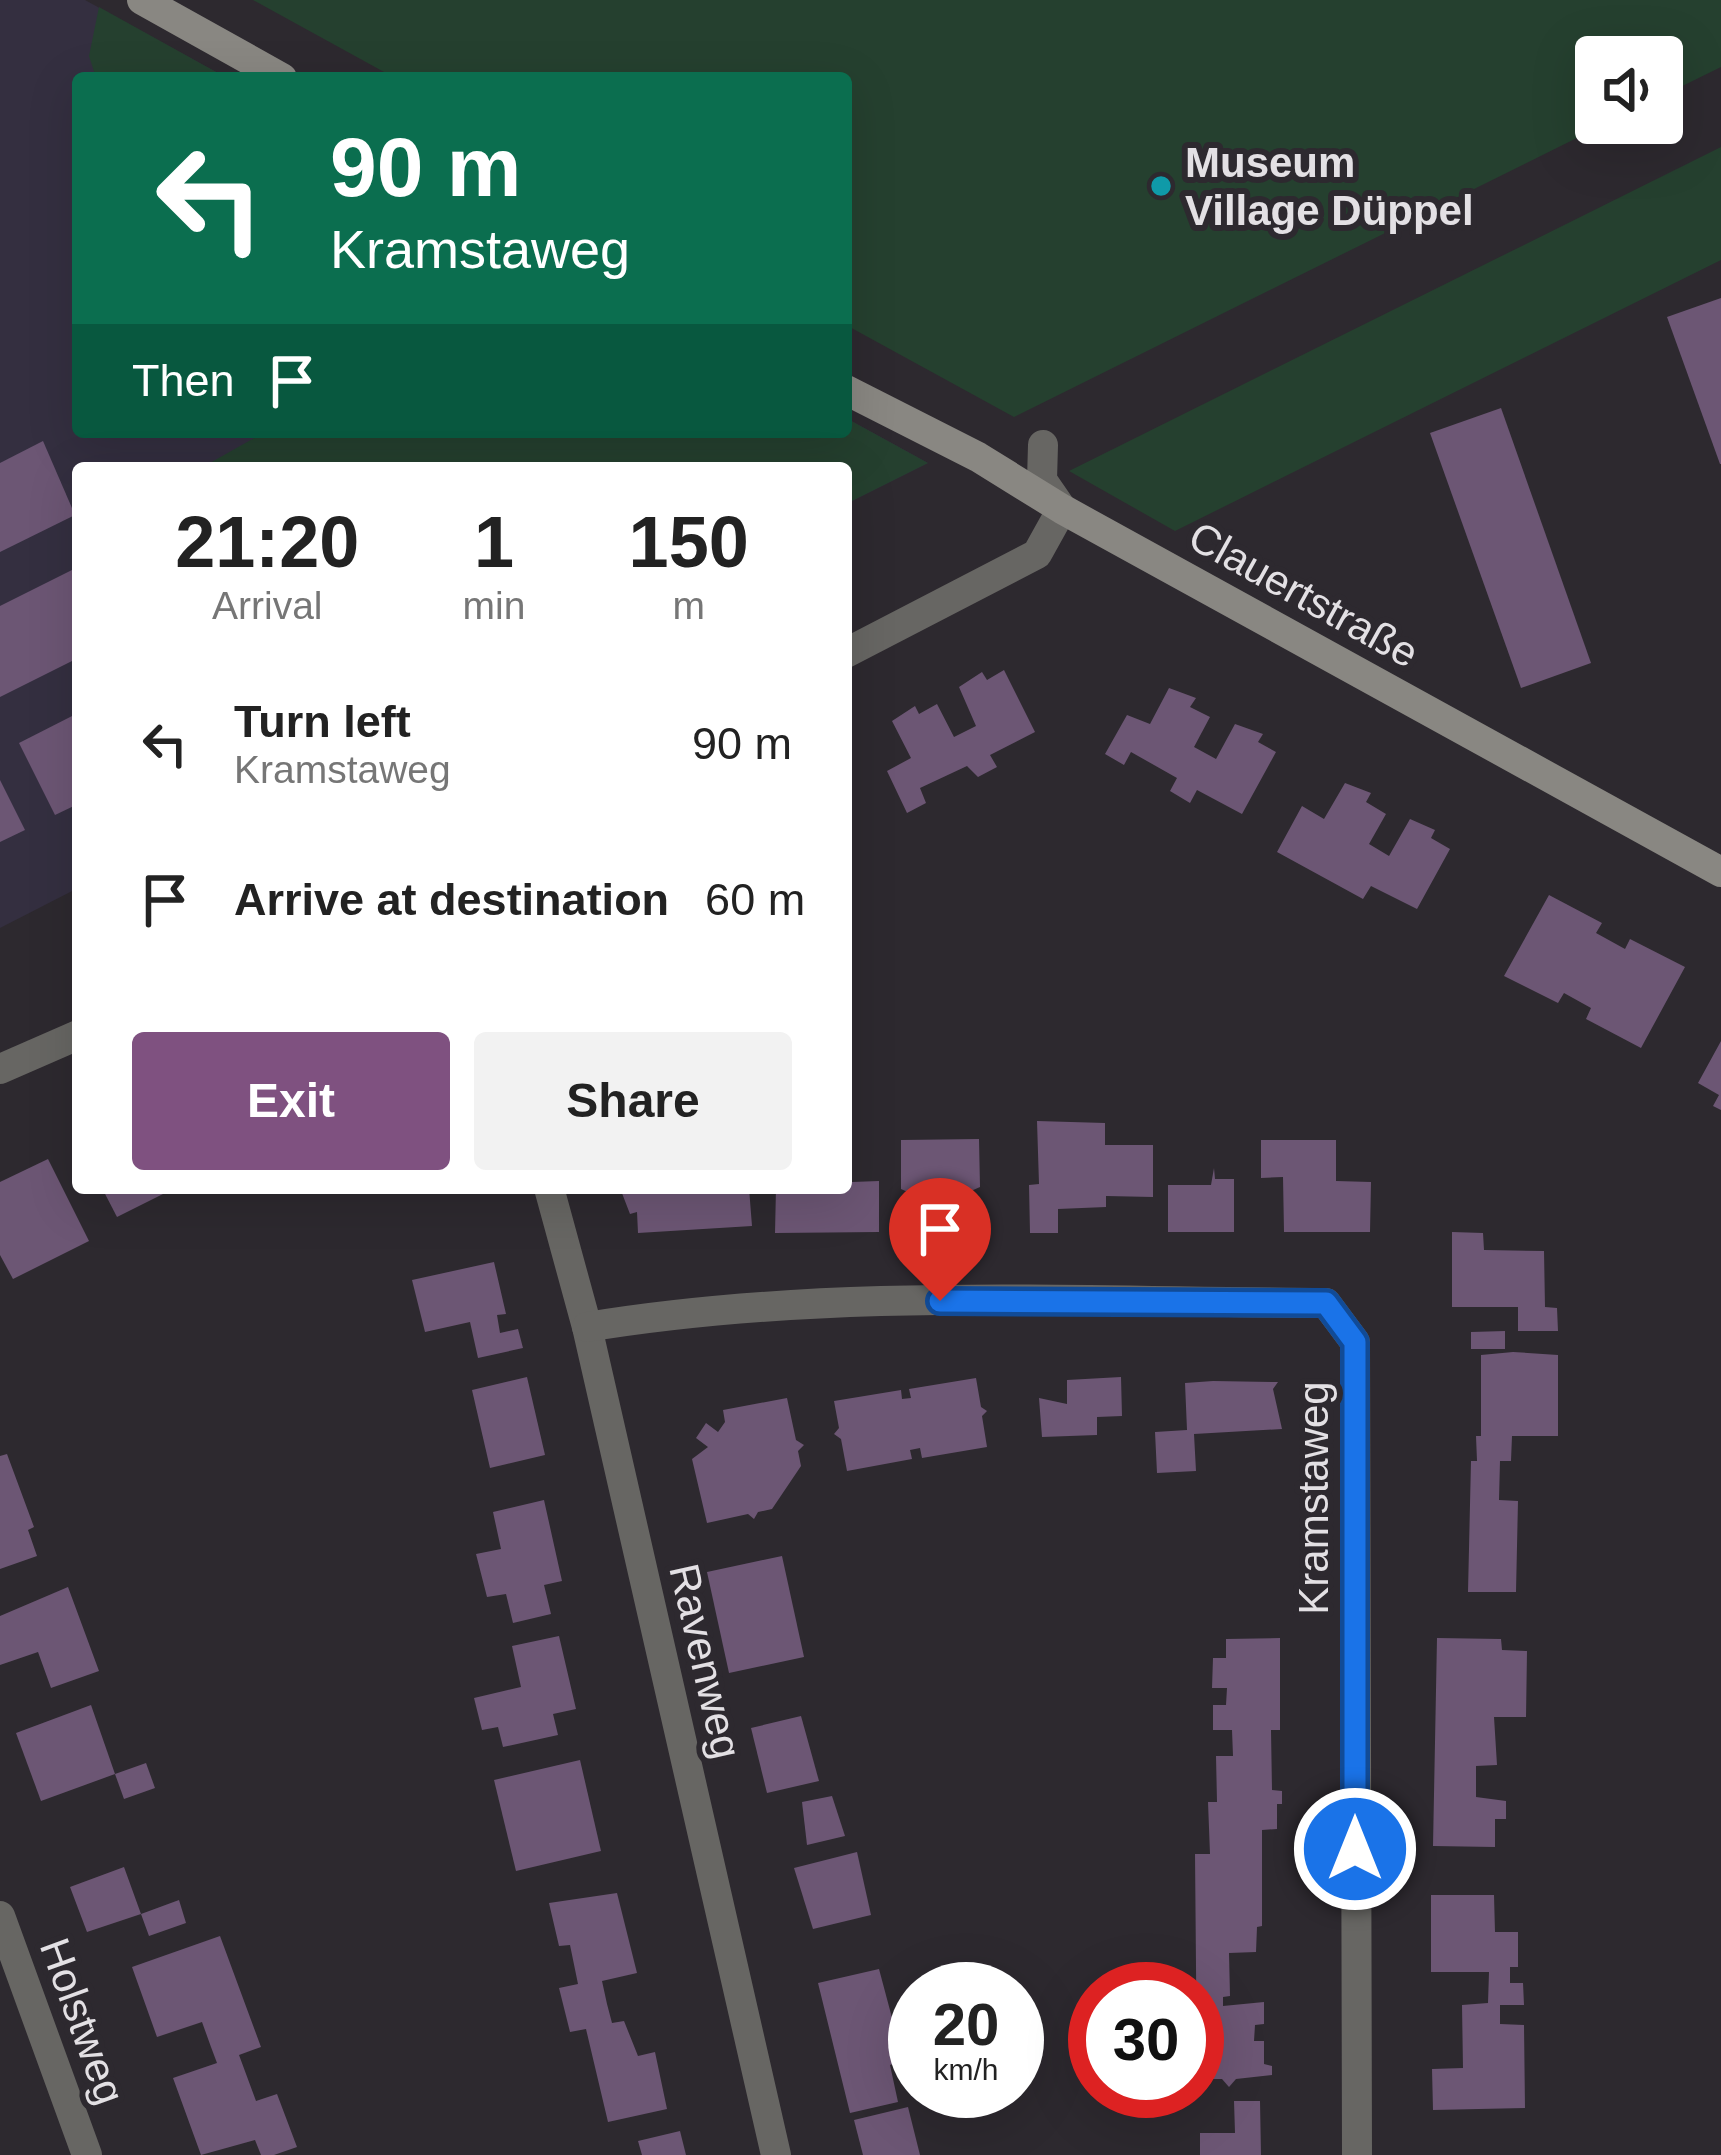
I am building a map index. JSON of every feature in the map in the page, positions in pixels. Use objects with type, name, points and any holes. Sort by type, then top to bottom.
[{"type":"street","points":[[142,0],[271,72]]},
{"type":"street","name":"Clauertstraße","points":[[852,393],[977,457],[1062,509],[1721,872]]},
{"type":"street","points":[[852,650],[1036,554],[1062,509],[1042,480],[1043,445]]},
{"type":"street","points":[[0,1069],[72,1038]]},
{"type":"street","name":"Ravenweg","points":[[551,1194],[587,1328],[776,2155]]},
{"type":"street","name":"Kramstaweg","points":[[587,1328],[740,1308],[851,1301],[1326,1303],[1355,1342],[1357,2155]]},
{"type":"street","name":"Holstweg","points":[[0,1916],[87,2155]]},
{"type":"shaded area","points":[[0,0],[85,0],[216,72],[72,72],[72,438],[852,438],[852,421],[928,463],[852,501],[852,462],[72,462],[72,891],[0,928]]},
{"type":"green space","name":"Museum Village Düppel","points":[[253,0],[1721,0],[1721,67],[1683,86],[1683,36],[1575,36],[1575,139],[1014,417],[852,328],[852,72],[384,72]]},
{"type":"green space","points":[[99,7],[216,72],[94,72],[89,56]]},
{"type":"green space","points":[[1721,147],[1721,260],[1175,531],[1069,471]]},
{"type":"green space","points":[[852,421],[928,463],[852,501],[852,462],[212,462],[254,438],[852,438]]},
{"type":"building","points":[[1721,298],[1721,464],[1720,464],[1667,317]]},
{"type":"building","points":[[1501,408],[1591,663],[1521,688],[1430,433]]},
{"type":"building","points":[[43,441],[72,516],[0,552],[0,463]]},
{"type":"building","points":[[72,570],[72,661],[0,697],[0,606]]},
{"type":"building","points":[[1004,670],[1035,732],[990,755],[997,767],[978,777],[967,766],[920,788],[926,803],[907,813],[887,771],[911,758],[892,721],[915,706],[919,714],[937,704],[954,737],[976,726],[959,687],[982,672],[987,680]]},
{"type":"building","points":[[1169,688],[1196,698],[1190,707],[1210,717],[1194,747],[1216,759],[1235,724],[1263,734],[1258,742],[1276,752],[1242,814],[1197,790],[1190,803],[1170,791],[1177,778],[1131,752],[1124,765],[1105,754],[1127,715],[1150,724]]},
{"type":"building","points":[[72,716],[72,807],[55,815],[19,743]]},
{"type":"building","points":[[0,780],[25,830],[0,842]]},
{"type":"building","points":[[1345,783],[1371,793],[1366,802],[1386,814],[1369,844],[1389,856],[1410,819],[1435,830],[1431,838],[1450,849],[1417,909],[1371,886],[1363,899],[1277,852],[1302,806],[1324,819]]},
{"type":"building","points":[[1549,895],[1602,923],[1596,933],[1625,949],[1630,939],[1685,967],[1641,1048],[1586,1019],[1591,1008],[1564,993],[1558,1003],[1504,976]]},
{"type":"building","points":[[1721,1041],[1721,1110],[1713,1106],[1719,1095],[1698,1083]]},
{"type":"building","points":[[1037,1121],[1105,1123],[1105,1145],[1153,1145],[1153,1197],[1106,1196],[1106,1207],[1058,1209],[1058,1233],[1030,1233],[1029,1185],[1039,1184]]},
{"type":"building","points":[[979,1139],[980,1187],[971,1191],[970,1202],[980,1206],[980,1233],[953,1240],[947,1229],[937,1229],[933,1239],[902,1234],[902,1207],[912,1202],[912,1194],[901,1189],[901,1140]]},
{"type":"building","points":[[1261,1140],[1336,1140],[1336,1181],[1371,1182],[1370,1232],[1284,1232],[1283,1177],[1261,1178]]},
{"type":"building","points":[[48,1159],[89,1241],[13,1279],[0,1255],[0,1182]]},
{"type":"building","points":[[1214,1168],[1215,1179],[1234,1179],[1234,1232],[1168,1232],[1168,1185],[1211,1185]]},
{"type":"building","points":[[879,1181],[879,1232],[775,1233],[776,1194],[852,1194],[852,1182]]},
{"type":"building","points":[[105,1194],[163,1194],[117,1217]]},
{"type":"building","points":[[622,1194],[749,1194],[752,1226],[638,1233],[637,1212],[630,1214]]},
{"type":"building","points":[[1452,1232],[1483,1233],[1484,1250],[1544,1251],[1545,1307],[1557,1308],[1558,1331],[1518,1331],[1518,1307],[1452,1307]]},
{"type":"building","points":[[494,1262],[506,1314],[497,1315],[500,1333],[518,1329],[523,1348],[478,1358],[470,1322],[425,1332],[412,1280]]},
{"type":"building","points":[[1505,1331],[1505,1349],[1471,1349],[1471,1332]]},
{"type":"building","points":[[1481,1355],[1558,1355],[1558,1436],[1512,1436],[1511,1461],[1500,1461],[1499,1500],[1518,1501],[1516,1592],[1468,1592],[1471,1461],[1477,1461],[1476,1436],[1481,1436]]},
{"type":"building","points":[[527,1377],[545,1455],[490,1468],[472,1390]]},
{"type":"building","points":[[1121,1377],[1122,1416],[1097,1417],[1097,1435],[1042,1437],[1039,1398],[1067,1404],[1067,1380]]},
{"type":"building","points":[[976,1378],[981,1407],[987,1411],[982,1416],[987,1447],[922,1458],[920,1448],[910,1450],[912,1459],[847,1471],[841,1439],[834,1434],[839,1428],[834,1401],[901,1390],[902,1399],[911,1398],[909,1389]]},
{"type":"building","points":[[1278,1382],[1273,1389],[1282,1429],[1194,1434],[1196,1471],[1157,1473],[1155,1432],[1187,1430],[1185,1383]]},
{"type":"building","points":[[787,1398],[796,1440],[804,1445],[798,1451],[801,1466],[772,1509],[758,1512],[754,1519],[748,1514],[707,1523],[692,1459],[708,1447],[696,1438],[706,1423],[718,1432],[725,1422],[723,1410]]},
{"type":"building","points":[[7,1454],[34,1527],[28,1530],[37,1556],[0,1569],[0,1456]]},
{"type":"building","points":[[544,1500],[562,1581],[544,1585],[551,1614],[513,1623],[506,1594],[487,1597],[476,1554],[501,1549],[493,1512]]},
{"type":"building","points":[[782,1556],[804,1657],[729,1673],[707,1572]]},
{"type":"building","points":[[68,1587],[99,1671],[51,1688],[38,1652],[0,1665],[0,1616]]},
{"type":"building","points":[[559,1636],[576,1709],[553,1714],[558,1735],[503,1747],[498,1727],[482,1730],[474,1698],[521,1687],[512,1646]]},
{"type":"building","points":[[1280,1638],[1280,1730],[1271,1730],[1272,1790],[1282,1791],[1282,1804],[1277,1804],[1277,1829],[1262,1830],[1262,1926],[1257,1927],[1256,1952],[1229,1953],[1230,1996],[1224,1997],[1224,1962],[1196,1962],[1195,1854],[1210,1854],[1208,1802],[1217,1802],[1216,1756],[1233,1756],[1232,1730],[1213,1730],[1213,1705],[1226,1705],[1227,1688],[1212,1688],[1213,1658],[1226,1658],[1226,1639]]},
{"type":"building","points":[[1437,1638],[1501,1639],[1502,1650],[1527,1651],[1526,1717],[1494,1717],[1497,1765],[1476,1766],[1476,1797],[1506,1801],[1506,1819],[1495,1819],[1495,1847],[1433,1846]]},
{"type":"building","points":[[91,1705],[115,1774],[41,1801],[16,1733]]},
{"type":"building","points":[[801,1716],[819,1781],[767,1793],[751,1728]]},
{"type":"building","points":[[580,1760],[601,1851],[516,1871],[494,1780]]},
{"type":"building","points":[[146,1763],[155,1788],[124,1799],[115,1774]]},
{"type":"building","points":[[832,1796],[845,1836],[807,1845],[802,1802]]},
{"type":"building","points":[[857,1852],[871,1915],[813,1929],[794,1868]]},
{"type":"building","points":[[124,1867],[141,1914],[87,1932],[70,1887]]},
{"type":"building","points":[[617,1893],[637,1973],[602,1981],[607,2004],[612,2023],[624,2021],[638,2056],[655,2052],[667,2109],[608,2122],[586,2029],[570,2032],[559,1988],[578,1984],[570,1945],[559,1946],[549,1903]]},
{"type":"building","points":[[1431,1895],[1494,1895],[1495,1932],[1518,1932],[1518,1967],[1510,1967],[1510,1983],[1523,1983],[1524,2005],[1500,2005],[1500,2024],[1524,2025],[1525,2108],[1433,2110],[1432,2069],[1463,2068],[1462,2005],[1488,2003],[1489,1972],[1431,1972]]},
{"type":"building","points":[[179,1900],[186,1923],[149,1936],[141,1914]]},
{"type":"building","points":[[220,1936],[261,2047],[239,2055],[256,2101],[277,2094],[297,2147],[274,2155],[261,2155],[255,2140],[201,2155],[173,2078],[217,2063],[202,2022],[157,2037],[132,1967]]},
{"type":"building","points":[[879,1969],[888,2003],[888,2104],[850,2113],[818,1983]]},
{"type":"building","points":[[1264,2002],[1264,2024],[1255,2025],[1254,2041],[1264,2041],[1264,2064],[1272,2066],[1272,2075],[1236,2079],[1229,2087],[1224,2081],[1224,2006]]},
{"type":"building","points":[[1234,2101],[1260,2101],[1261,2155],[1200,2155],[1200,2133],[1235,2133]]},
{"type":"building","points":[[888,2112],[888,2118],[911,2118],[920,2155],[863,2155],[854,2120]]},
{"type":"building","points":[[680,2131],[686,2155],[642,2155],[638,2141]]},
{"type":"place","name":"Museum Village Düppel","points":[[1161,186]]},
{"type":"route","points":[[940,1301],[1326,1303],[1355,1342],[1355,1849]]}]
